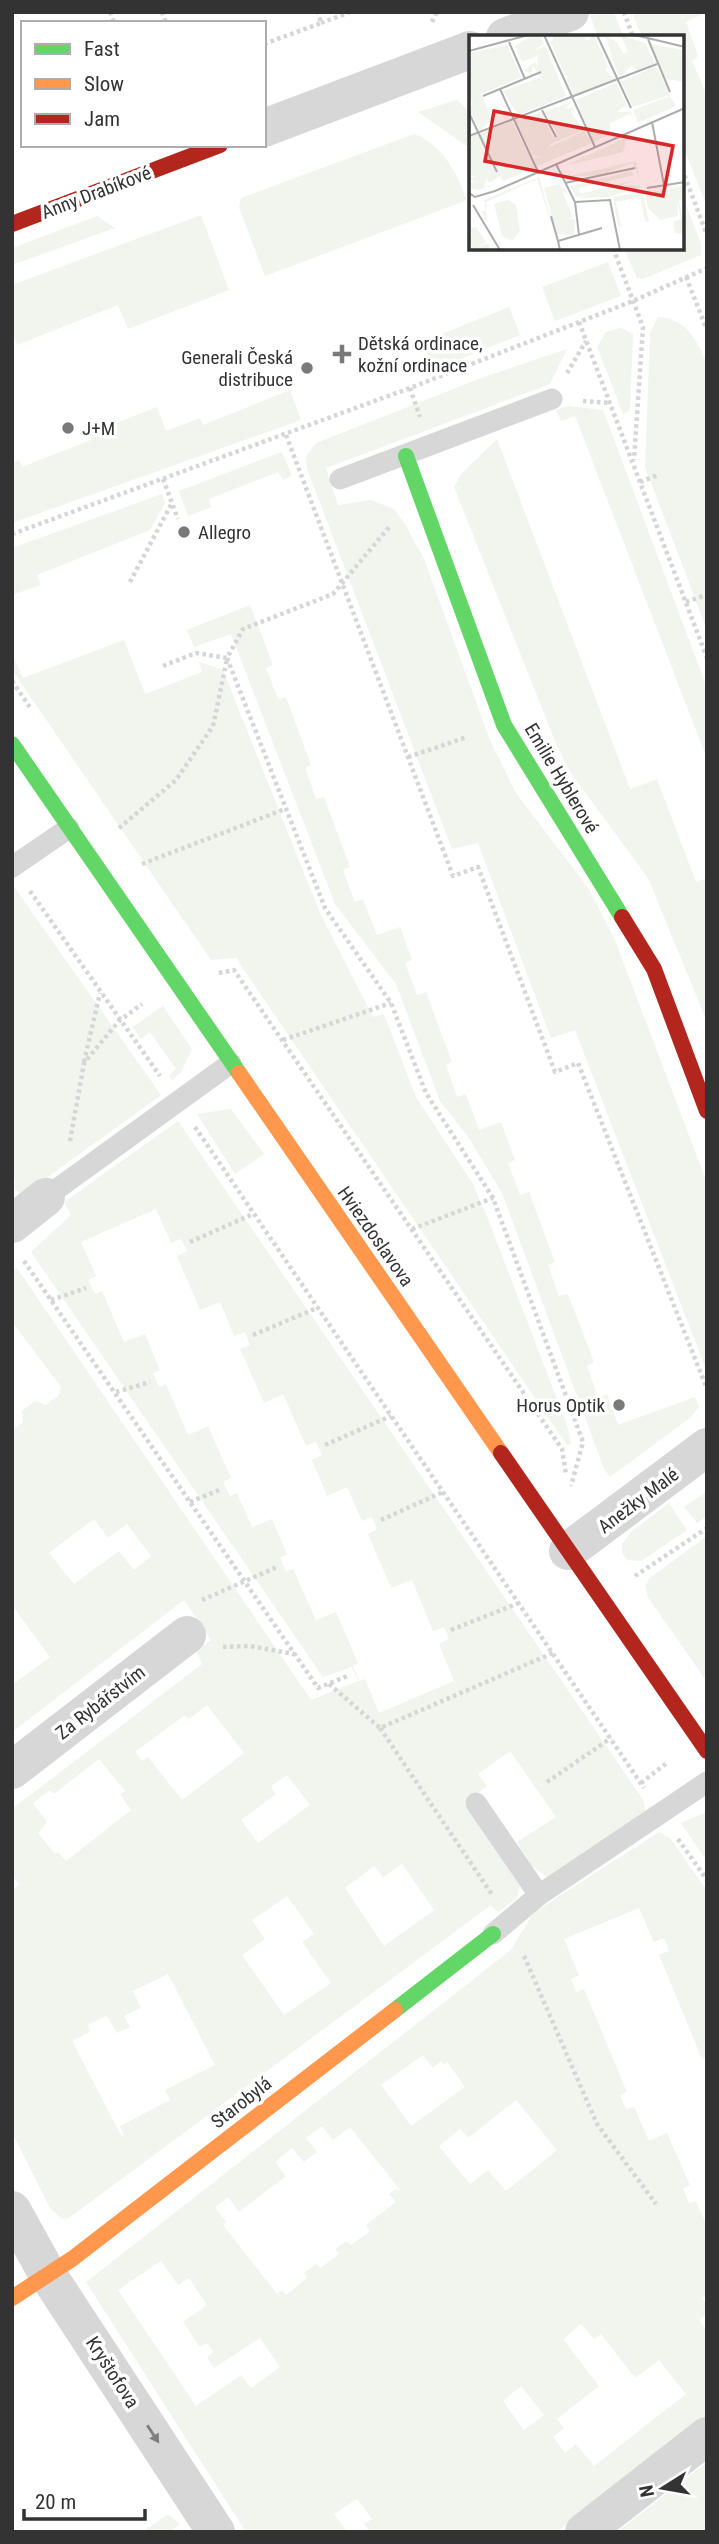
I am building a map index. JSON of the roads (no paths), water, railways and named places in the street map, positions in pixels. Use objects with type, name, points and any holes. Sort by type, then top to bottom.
[{"type":"street","points":[[510,35],[570,12],[578,35]]},
{"type":"street","points":[[266,127],[469,51]]},
{"type":"street","name":"Anny Drabíkové","points":[[12,225],[214,147]]},
{"type":"street","name":"Emilie Hyblerové","points":[[406,456],[504,724],[654,969],[707,1111]]},
{"type":"street","name":"Hviezdoslavova","points":[[12,744],[231,1063],[582,1541],[707,1751]]},
{"type":"street","points":[[16,1239],[54,1190]]},
{"type":"street","name":"Anežky Malé","points":[[582,1541],[707,1447]]},
{"type":"street","name":"Za Rybářstvím","points":[[12,1770],[200,1643]]},
{"type":"street","name":"Starobylá","points":[[12,2298],[48,2275],[493,1934]]},
{"type":"street","name":"Kryštofova","points":[[12,2210],[48,2275],[216,2532]]},
{"type":"street","points":[[584,2532],[707,2436]]},
{"type":"lane","points":[[340,479],[552,399]]},
{"type":"lane","points":[[13,866],[69,828]]},
{"type":"lane","points":[[54,1190],[231,1063]]},
{"type":"lane","points":[[493,1934],[508,1918],[539,1895],[659,1811],[707,1782]]},
{"type":"lane","points":[[475,1803],[539,1895]]},
{"type":"place","name":"Dětská ordinace, kožní ordinace","points":[[342,354]]},
{"type":"place","name":"Generali Česká distribuce","points":[[307,368]]},
{"type":"place","name":"J+M","points":[[68,428]]},
{"type":"place","name":"Allegro","points":[[184,532]]},
{"type":"place","name":"Horus Optik","points":[[619,1405]]}]
